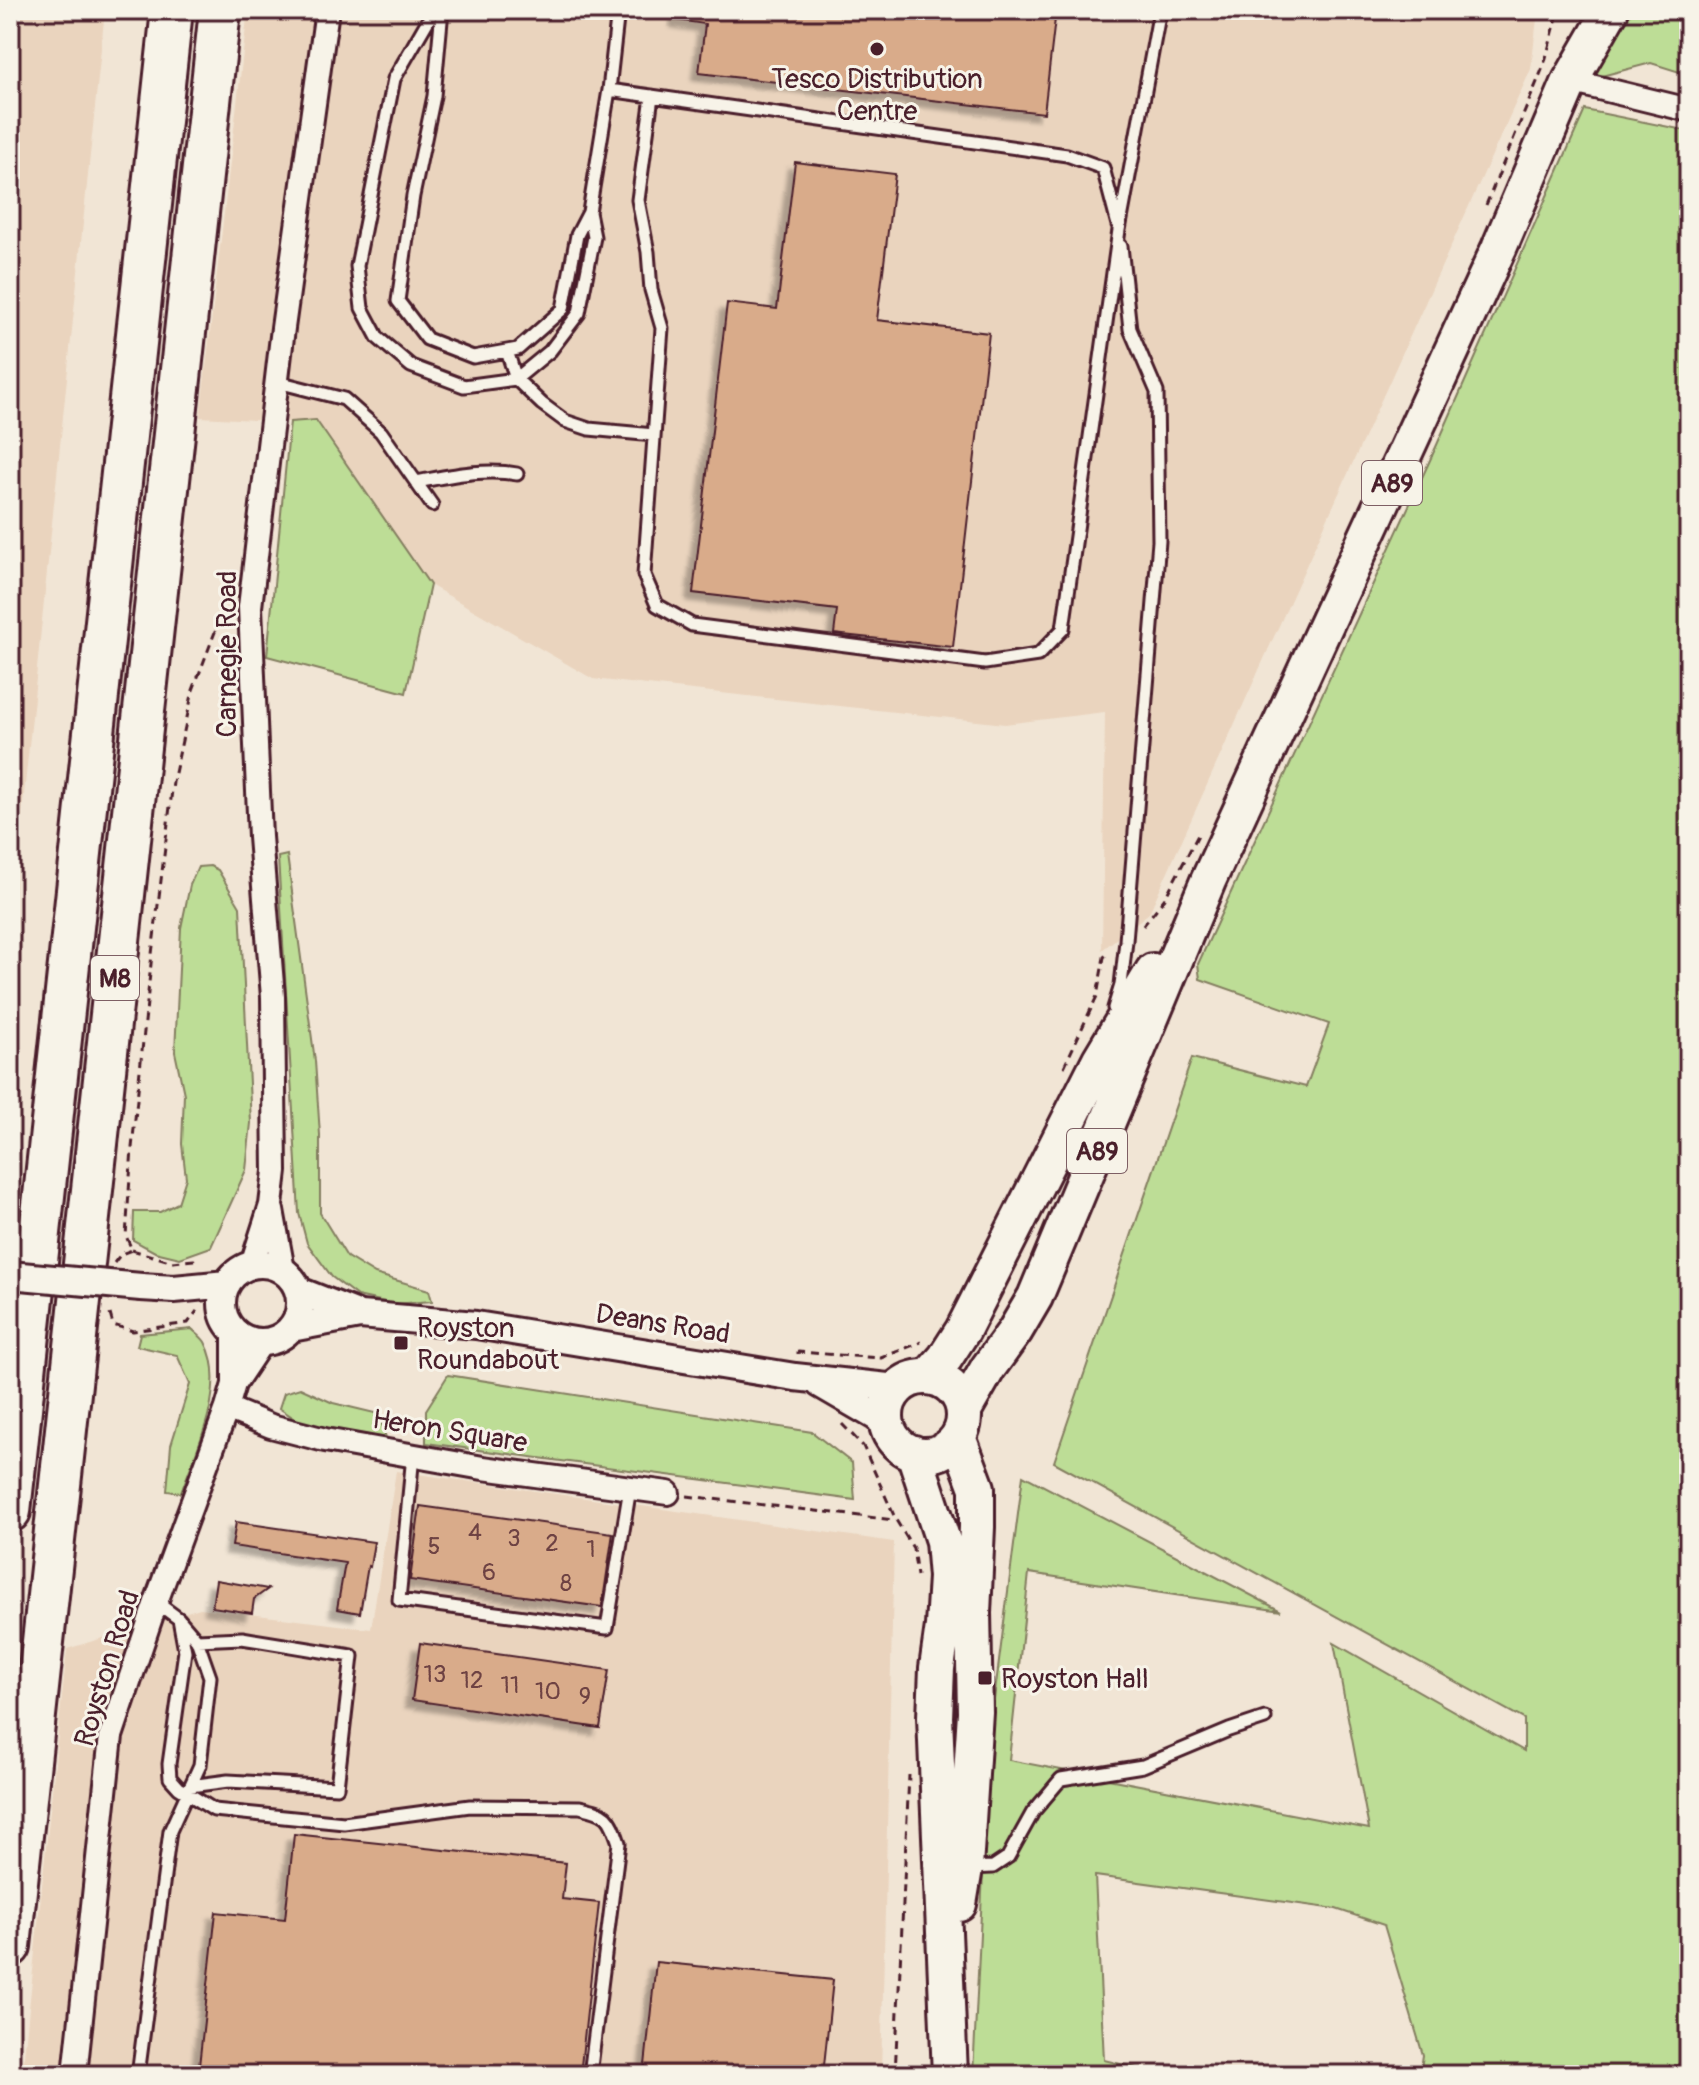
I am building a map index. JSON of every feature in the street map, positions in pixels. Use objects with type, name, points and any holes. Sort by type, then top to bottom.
[{"type":"highway","name":"M8","points":[[10,1511],[172,10]]},
{"type":"highway","name":"M8","points":[[10,1946],[220,10]]},
{"type":"main road","name":"A89","points":[[1570,81],[1585,10]]},
{"type":"main road","name":"A89","points":[[961,1424],[988,1368],[1035,1297],[1208,881],[1499,248],[1570,81],[1611,10]]},
{"type":"main road","name":"A89","points":[[887,1423],[888,1404],[945,1358],[963,1330],[1100,1059],[1208,881]]},
{"type":"main road","points":[[913,1382],[951,1386],[959,1395],[961,1424],[977,1488],[973,1613],[975,1712],[965,1868],[946,1976]]},
{"type":"main road","points":[[887,1423],[901,1446],[925,1455],[948,1447],[961,1424]]},
{"type":"main road","points":[[914,1453],[943,1541],[946,1577],[935,1717],[950,2075]]},
{"type":"street","name":"Carnegie Road","points":[[252,1264],[271,1205],[275,1171],[273,997],[260,837],[250,607],[283,328],[327,10]]},
{"type":"street","points":[[1570,81],[1689,110]]},
{"type":"street","name":"Carnegie Road","points":[[271,1205],[291,1280]]},
{"type":"street","points":[[10,1275],[174,1289],[218,1303],[247,1339],[262,1342],[278,1338],[291,1328],[301,1304],[291,1280],[268,1264],[252,1264],[237,1272],[218,1303]]},
{"type":"street","name":"Deans Road","points":[[291,1280],[360,1315]]},
{"type":"street","name":"Royston Road","points":[[218,1303],[234,1384]]},
{"type":"street","name":"Deans Road","points":[[291,1328],[360,1315],[476,1325],[804,1379],[913,1382]]},
{"type":"street","name":"Royston Road","points":[[75,2075],[111,1736],[234,1384],[262,1342]]},
{"type":"street","name":"Deans Road","points":[[804,1379],[887,1423]]},
{"type":"street","name":"Heron Square","points":[[227,1408],[271,1426],[312,1437],[483,1468],[668,1493]]},
{"type":"lane","points":[[434,10],[394,79],[357,266],[362,308],[378,338],[411,366],[464,386],[516,379],[550,351],[579,313],[594,237],[589,212]]},
{"type":"lane","points":[[442,10],[434,96],[413,196],[398,301],[427,339],[473,357],[518,349],[563,309],[577,235],[589,212],[609,90],[618,10]]},
{"type":"lane","points":[[652,96],[638,200],[648,252],[651,290],[662,328],[644,575],[657,605],[692,625],[985,663],[1038,655],[1063,629],[1119,230],[1160,10]]},
{"type":"lane","points":[[609,90],[1067,155],[1103,168],[1119,230],[1130,329],[1157,392],[1159,541],[1121,985],[1100,1059]]},
{"type":"lane","points":[[507,351],[516,379],[565,421],[589,429],[654,435]]},
{"type":"lane","points":[[278,382],[344,399],[381,432],[432,505]]},
{"type":"lane","points":[[416,482],[474,472],[517,474]]},
{"type":"lane","points":[[413,1455],[399,1600],[607,1628],[630,1488]]},
{"type":"lane","points":[[138,2075],[170,1831],[200,1765],[210,1677],[197,1640],[179,1619],[156,1602]]},
{"type":"lane","points":[[179,1619],[185,1651],[169,1764],[170,1778],[214,1810],[344,1823],[470,1806],[580,1807],[598,1811],[612,1822],[619,1843],[590,2075]]},
{"type":"lane","points":[[189,1790],[228,1781],[337,1787],[352,1656],[242,1638],[197,1640]]},
{"type":"lane","points":[[965,1868],[993,1867],[1008,1857],[1033,1812],[1061,1779],[1143,1766],[1265,1718]]},
{"type":"path","points":[[1484,209],[1544,65],[1559,10]]},
{"type":"path","points":[[132,1250],[126,1236],[132,1148],[173,782],[193,690],[215,632],[227,611],[235,607],[250,607]]},
{"type":"path","points":[[1063,1069],[1097,996],[1104,957],[1148,921],[1165,898],[1201,828]]},
{"type":"path","points":[[109,1310],[113,1325],[133,1331],[188,1323],[218,1303],[194,1260],[173,1262],[132,1250],[121,1254],[113,1264]]},
{"type":"path","points":[[804,1379],[798,1352],[881,1358],[924,1341]]},
{"type":"path","points":[[836,1418],[863,1446],[896,1520],[913,1548],[919,1587]]},
{"type":"path","points":[[668,1493],[896,1520]]},
{"type":"path","points":[[895,2075],[909,1774]]},
{"type":"shaded area","points":[[10,10],[105,10],[10,930]]},
{"type":"shaded area","points":[[248,10],[1538,10],[1531,69],[1149,913],[1102,950],[1105,712],[1005,724],[593,679],[430,585],[316,420],[290,422],[200,417]]},
{"type":"shaded area","points":[[396,1471],[894,1542],[881,2075],[22,2075],[67,1649],[200,1608],[371,1629]]},
{"type":"green space","points":[[1622,10],[1689,10],[1689,75],[1651,63],[1594,78]]},
{"type":"green space","points":[[1585,110],[1689,131],[1689,2075],[1420,2075],[1423,2055],[1384,1925],[1336,1909],[1095,1876],[1104,2060],[1165,2075],[973,2075],[990,1731],[1023,1475],[1281,1611],[1029,1573],[1009,1760],[1369,1829],[1334,1643],[1524,1751],[1524,1719],[1054,1462],[1192,1058],[1306,1087],[1329,1024],[1200,979],[1198,964],[1436,447]]},
{"type":"green space","points":[[316,420],[430,585],[406,693],[267,656],[290,422]]},
{"type":"green space","points":[[287,855],[315,1061],[320,1135],[320,1213],[347,1257],[375,1274],[429,1290],[432,1301],[394,1304],[357,1296],[332,1277],[307,1243],[299,1213],[278,857]]},
{"type":"green space","points":[[210,866],[218,870],[240,907],[251,1123],[246,1170],[211,1247],[180,1258],[155,1252],[133,1240],[134,1212],[160,1212],[178,1203],[186,1178],[182,1144],[184,1094],[175,1052],[181,928],[190,885],[198,867]]},
{"type":"green space","points":[[192,1329],[205,1342],[211,1359],[212,1398],[202,1438],[181,1493],[167,1491],[171,1445],[190,1384],[177,1355],[137,1346],[140,1334]]},
{"type":"green space","points":[[448,1375],[812,1432],[852,1463],[855,1500],[426,1443],[426,1410]]},
{"type":"green space","points":[[300,1388],[333,1403],[379,1414],[386,1438],[303,1424],[279,1408],[284,1393]]},
{"type":"building","name":"Tesco Distribution Centre","points":[[678,10],[1056,10],[1044,113],[699,73],[705,24],[677,20]]},
{"type":"building","points":[[795,162],[895,174],[877,320],[989,333],[953,647],[834,634],[837,610],[693,593],[727,303],[777,309]]},
{"type":"building","points":[[420,1506],[613,1533],[602,1607],[410,1580]]},
{"type":"building","points":[[236,1522],[374,1542],[360,1613],[337,1609],[345,1563],[232,1546]]},
{"type":"building","points":[[216,1580],[268,1589],[254,1599],[252,1613],[212,1607]]},
{"type":"building","points":[[420,1643],[609,1670],[600,1728],[412,1700]]},
{"type":"building","points":[[294,1834],[566,1863],[562,1899],[599,1903],[580,2075],[198,2075],[216,1912],[285,1919]]},
{"type":"building","points":[[656,1962],[833,1980],[823,2075],[644,2075]]},
{"type":"place","name":"Tesco Distribution Centre","points":[[877,49]]},
{"type":"place","name":"Royston Roundabout","points":[[401,1343]]},
{"type":"place","name":"Royston Hall","points":[[985,1678]]}]
